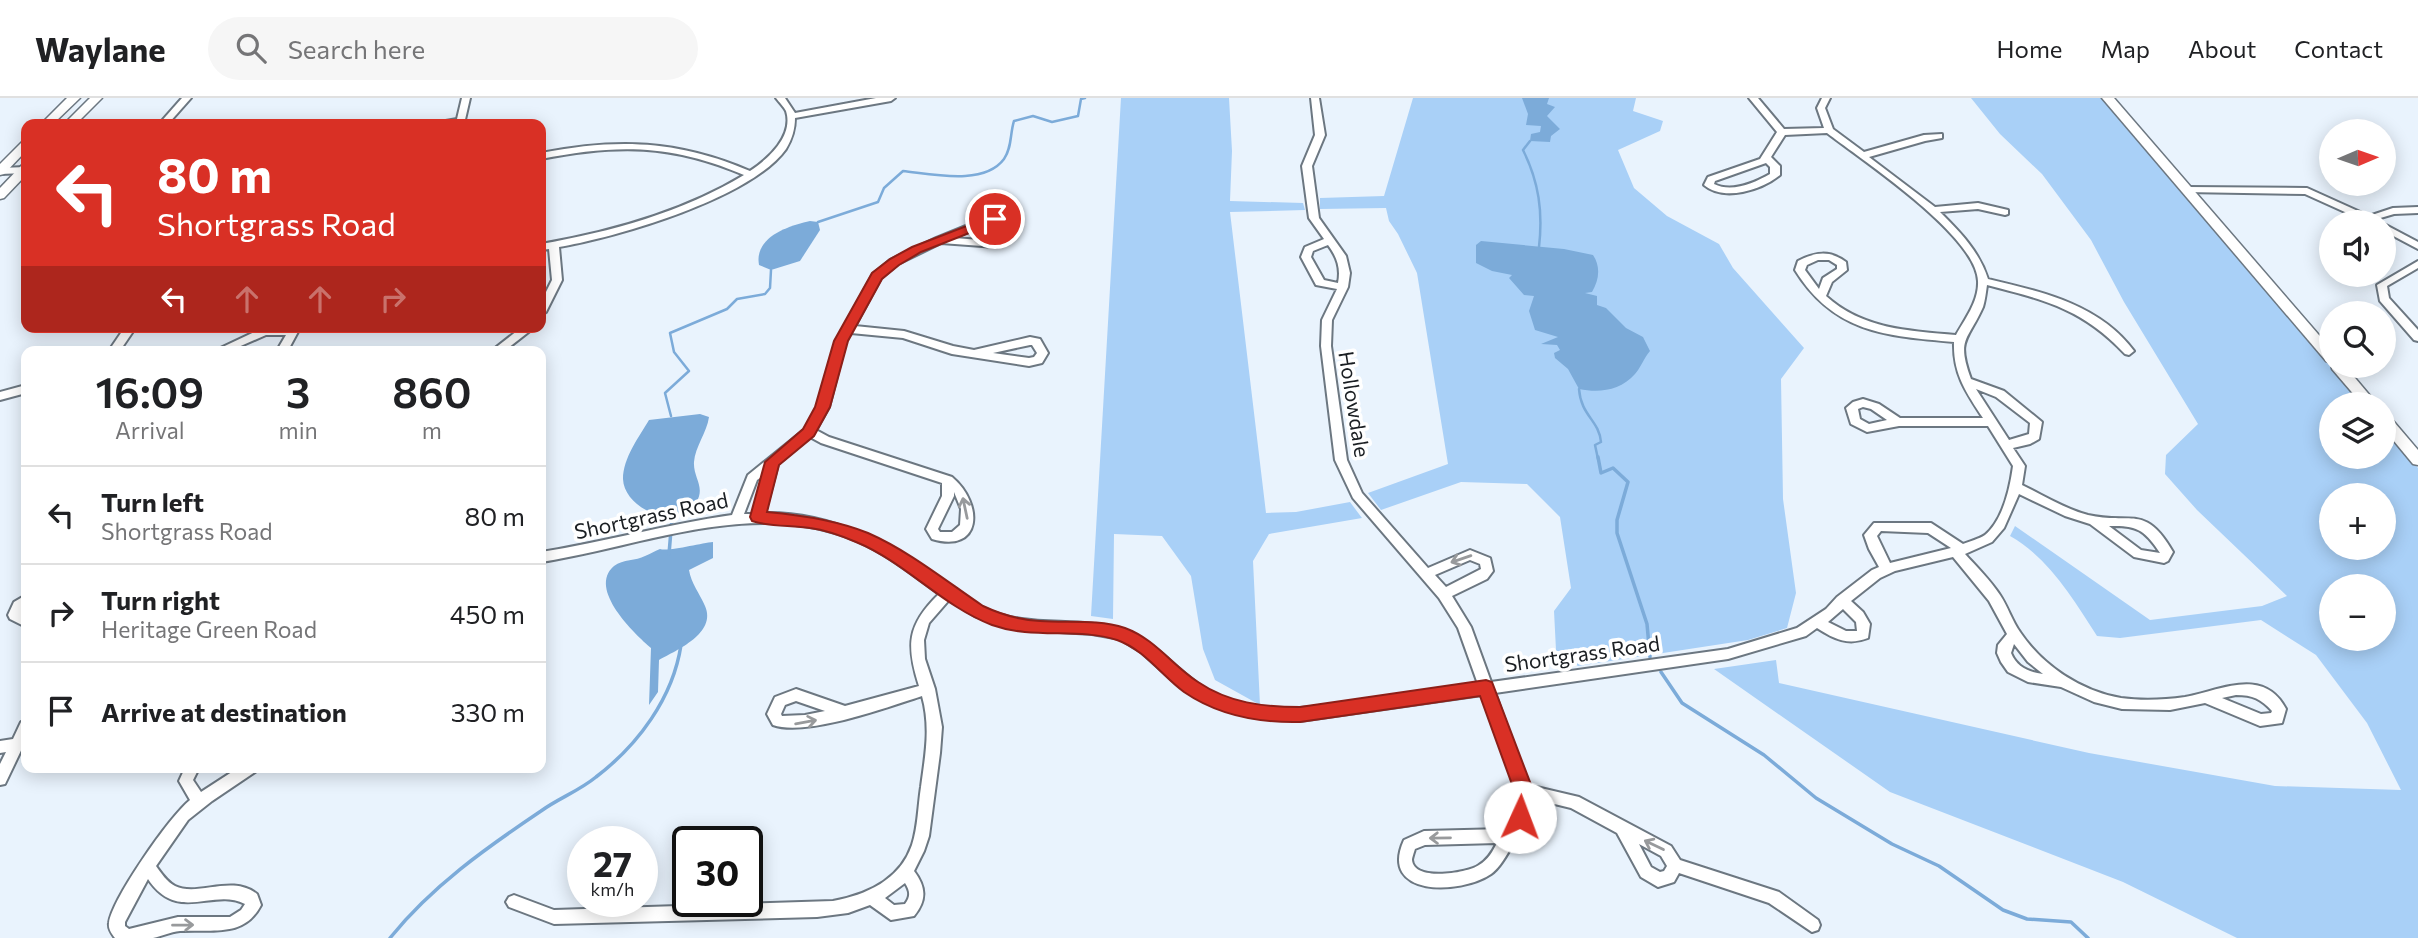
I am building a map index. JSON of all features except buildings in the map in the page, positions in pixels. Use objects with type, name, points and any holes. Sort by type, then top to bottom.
[{"type":"street","points":[[52,119],[74,98]]},
{"type":"street","points":[[75,119],[96,98]]},
{"type":"street","points":[[168,119],[187,98]]},
{"type":"street","points":[[461,119],[466,98]]},
{"type":"street","points":[[546,246],[626,228],[669,213],[697,202],[750,174],[781,150],[787,138],[790,110],[780,98]]},
{"type":"street","points":[[791,116],[891,98]]},
{"type":"street","points":[[1315,98],[1320,135],[1307,166],[1314,218],[1330,240],[1340,256],[1345,273],[1343,287],[1320,283],[1306,257],[1309,248],[1330,240]]},
{"type":"street","points":[[1754,98],[1762,102],[1762,111],[1782,132]]},
{"type":"street","points":[[1822,294],[1834,309],[1875,328],[1959,339],[1978,306],[1983,281],[1972,253],[1933,210],[1865,155],[1829,130],[1821,108],[1826,98]]},
{"type":"street","points":[[2108,98],[2319,344]]},
{"type":"street","points":[[1766,158],[1775,166],[1775,175],[1769,179],[1736,190],[1715,190],[1709,185],[1711,178],[1766,158],[1775,139],[1782,132],[1829,130]]},
{"type":"street","points":[[1865,155],[1939,136]]},
{"type":"street","points":[[546,155],[595,147],[658,146],[702,154],[750,174]]},
{"type":"street","points":[[0,171],[21,150]]},
{"type":"street","points":[[0,171],[21,169]]},
{"type":"street","points":[[0,195],[21,173]]},
{"type":"street","points":[[2187,190],[2307,191],[2348,210]]},
{"type":"street","points":[[1933,210],[1963,205],[1985,205],[2005,212]]},
{"type":"street","points":[[2396,211],[2418,210]]},
{"type":"street","points":[[737,517],[752,478],[809,432],[822,407],[835,355],[877,276],[894,262],[940,240],[988,220],[1002,220],[1005,224],[1004,238],[996,244],[940,240]]},
{"type":"street","points":[[2396,234],[2418,246]]},
{"type":"street","points":[[546,302],[557,281],[554,245]]},
{"type":"street","points":[[2418,264],[2382,285],[2385,299],[2418,337]]},
{"type":"street","points":[[1983,281],[2042,296],[2094,317],[2129,351]]},
{"type":"street","name":"Hollowdale","points":[[1343,287],[1327,320],[1326,346],[1341,460],[1357,495],[1444,594],[1464,627],[1523,790]]},
{"type":"street","points":[[848,329],[904,335],[952,350],[1029,362],[1038,360],[1043,352],[1036,342],[1030,341],[975,353]]},
{"type":"street","points":[[230,346],[257,333]]},
{"type":"street","points":[[503,346],[522,333]]},
{"type":"street","name":"Shortgrass Road","points":[[546,556],[596,548],[692,524],[737,517],[813,522],[861,537],[883,548],[977,611],[1014,625],[1038,628],[1084,627],[1122,634],[1155,653],[1176,675],[1209,698],[1250,712],[1300,715],[1728,654],[1782,640],[1819,622],[1876,574],[1960,551],[1987,539],[2000,526],[2016,488],[2019,466],[1967,382],[1959,362],[1959,339]]},
{"type":"street","points":[[2347,378],[2360,392]]},
{"type":"street","points":[[1967,382],[2000,394],[2036,422],[2035,436],[2007,445]]},
{"type":"street","points":[[0,396],[21,390]]},
{"type":"street","points":[[1897,422],[1992,422]]},
{"type":"street","points":[[809,432],[825,440],[947,480]]},
{"type":"street","points":[[2396,433],[2418,460]]},
{"type":"street","points":[[758,517],[772,462]]},
{"type":"street","points":[[2016,488],[2077,516],[2093,520],[2101,523],[2132,519],[2142,524],[2167,552],[2164,558],[2144,557],[2093,520]]},
{"type":"street","points":[[1887,569],[1875,550],[1870,535],[1878,526],[1931,528],[1960,551],[1996,600],[2015,635],[2029,653],[2064,681],[2114,702],[2149,705],[2185,703],[2207,698]]},
{"type":"street","points":[[1426,574],[1470,555],[1486,561],[1487,571],[1483,575],[1444,594]]},
{"type":"street","points":[[514,902],[554,917],[817,910],[840,909],[873,898],[890,886],[917,851],[932,761],[935,722],[917,650],[917,639],[928,614],[949,592]]},
{"type":"street","points":[[1819,622],[1847,638],[1863,634],[1866,626],[1864,621],[1842,601]]},
{"type":"street","points":[[21,604],[15,615],[21,619]]},
{"type":"street","points":[[2015,635],[2005,645],[2004,653],[2016,670],[2031,678],[2064,681]]},
{"type":"street","points":[[841,711],[928,689]]},
{"type":"street","points":[[0,779],[21,736]]},
{"type":"street","points":[[0,747],[17,744]]},
{"type":"street","points":[[190,773],[186,781],[199,802]]},
{"type":"street","points":[[148,867],[158,884],[175,894],[247,895],[252,899],[253,905],[250,914],[238,927],[216,931],[189,924],[176,924],[129,937],[117,930],[117,922],[148,867],[172,826],[236,773]]},
{"type":"street","points":[[1508,836],[1424,838],[1409,845],[1405,860],[1408,869],[1420,879],[1461,880],[1483,872],[1499,858],[1520,817],[1524,803],[1523,790],[1574,802],[1666,851],[1675,866],[1774,897],[1812,925]]},
{"type":"street","points":[[1625,831],[1633,851],[1651,877],[1658,880],[1669,877],[1675,866]]},
{"type":"street","points":[[873,898],[891,913],[909,911],[919,895],[918,888],[904,871]]},
{"type":"shaded area","points":[[1121,98],[1229,98],[1232,151],[1230,201],[1303,203],[1305,210],[1230,212],[1266,513],[1296,512],[1350,502],[1362,518],[1269,534],[1253,561],[1260,705],[1215,680],[1203,649],[1191,576],[1162,536],[1114,534],[1113,619],[1091,616]]},
{"type":"shaded area","points":[[1413,98],[1636,98],[1633,111],[1663,121],[1660,131],[1618,150],[1634,188],[1667,216],[1719,244],[1733,268],[1804,348],[1781,379],[1783,499],[1796,593],[1787,628],[1748,640],[1578,666],[1556,650],[1554,611],[1571,588],[1560,517],[1527,484],[1461,482],[1381,510],[1368,493],[1448,464],[1417,273],[1389,221],[1386,208],[1320,209],[1320,198],[1384,196]]},
{"type":"shaded area","points":[[1522,98],[1549,98],[1547,104],[1555,107],[1547,116],[1560,129],[1551,136],[1550,142],[1530,141],[1531,134],[1540,132],[1541,126],[1526,125],[1528,114]]},
{"type":"shaded area","points":[[1971,98],[2104,98],[2319,351],[2319,378],[2342,378],[2354,392],[2319,392],[2319,469],[2396,469],[2396,441],[2418,468],[2418,938],[2237,938],[2123,882],[1890,792],[1714,669],[1776,660],[1779,683],[2089,753],[2275,786],[2401,790],[2367,723],[2316,655],[2261,620],[2120,638],[2097,636],[2048,568],[2024,545],[2010,536],[2015,526],[2150,620],[2262,606],[2287,596],[2197,510],[2165,474],[2166,455],[2198,424],[2124,302],[2091,240],[2042,174],[2000,134]]},
{"type":"shaded area","points":[[810,221],[818,222],[820,230],[800,261],[771,270],[759,265],[759,255],[767,240],[792,226]]},
{"type":"shaded area","points":[[1481,241],[1564,249],[1593,255],[1598,278],[1592,292],[1585,293],[1597,296],[1597,305],[1606,308],[1626,328],[1643,337],[1650,351],[1637,372],[1616,387],[1594,391],[1579,389],[1568,369],[1555,358],[1554,353],[1560,350],[1557,345],[1541,344],[1558,337],[1535,330],[1529,311],[1534,296],[1524,295],[1509,278],[1512,275],[1492,271],[1476,263],[1476,245]]},
{"type":"shaded area","points":[[700,414],[709,417],[694,462],[700,492],[696,503],[687,512],[677,516],[653,513],[642,507],[632,499],[623,479],[629,456],[649,420]]},
{"type":"shaded area","points":[[713,542],[713,558],[689,570],[705,606],[705,624],[685,646],[659,660],[658,692],[649,705],[651,648],[616,610],[606,587],[607,576],[614,566],[660,549]]},
{"type":"waterway","points":[[818,222],[878,202],[884,188],[903,171],[942,176],[984,173],[1007,155],[1014,121],[1033,116],[1052,122],[1078,116],[1081,99],[1085,98]]},
{"type":"waterway","points":[[1530,141],[1523,150],[1533,174],[1538,197],[1539,247]]},
{"type":"waterway","points":[[671,416],[665,393],[689,371],[674,352],[670,333],[727,309],[737,299],[765,294],[770,288],[771,270]]},
{"type":"waterway","points":[[1579,389],[1583,406],[1600,435],[1601,442],[1595,445],[1598,459]]},
{"type":"waterway","points":[[1598,457],[1601,473],[1613,468],[1628,482],[1617,520],[1617,533],[1647,624],[1650,657]]},
{"type":"waterway","points":[[669,554],[672,518]]},
{"type":"waterway","points":[[390,938],[424,901],[461,869],[548,806],[589,782],[626,750],[662,702],[677,665],[681,645]]},
{"type":"waterway","points":[[1661,672],[1682,703],[1764,755],[1816,798],[1892,844],[1939,866],[2003,910],[2027,919],[2071,922],[2088,938]]},
{"type":"route","points":[[995,219],[917,250],[894,262],[877,276],[841,341],[822,407],[809,432],[772,462],[758,517],[813,522],[861,537],[883,548],[977,611],[1014,625],[1038,628],[1084,627],[1122,634],[1155,653],[1176,675],[1209,698],[1250,712],[1300,715],[1486,687],[1523,790],[1524,803],[1520,817]]}]
